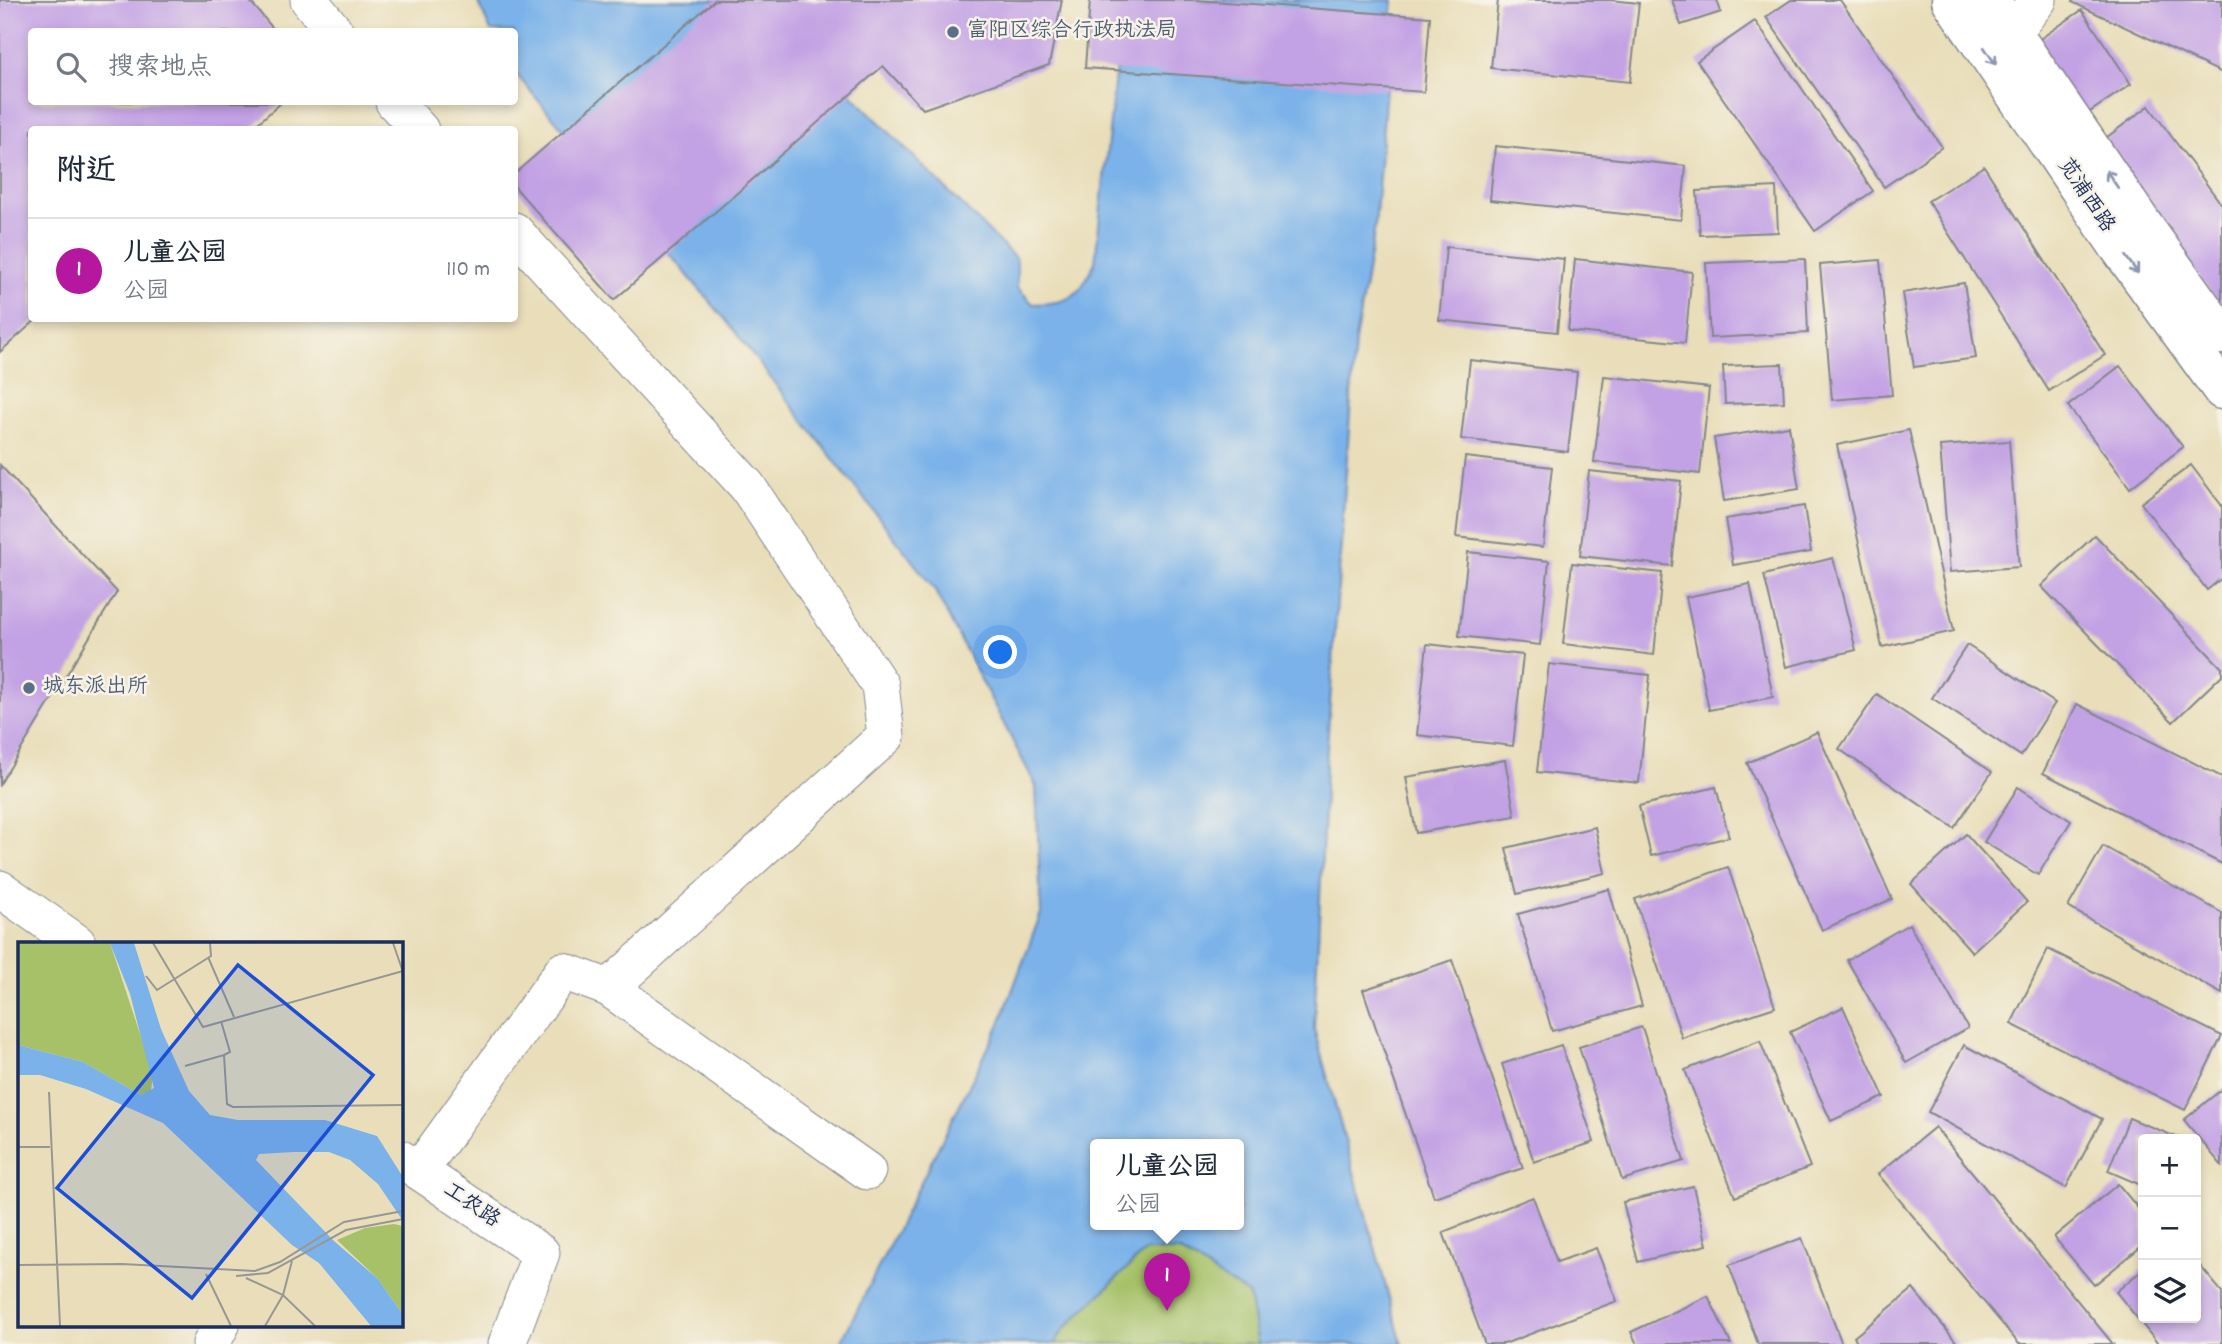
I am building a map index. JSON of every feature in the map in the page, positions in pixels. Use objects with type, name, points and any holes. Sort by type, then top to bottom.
[{"type":"street","points":[[309,0],[332,28]]},
{"type":"street","name":"苋浦西路","points":[[1951,0],[2118,246],[2222,390]]},
{"type":"street","name":"苋浦西路","points":[[1990,0],[2141,222],[2222,335]]},
{"type":"street","points":[[2012,33],[2038,0]]},
{"type":"street","points":[[397,105],[417,126]]},
{"type":"street","points":[[518,235],[747,486],[880,685],[886,736],[609,988]]},
{"type":"street","points":[[0,889],[76,942]]},
{"type":"street","points":[[410,1165],[563,971],[609,988],[867,1171]]},
{"type":"street","name":"工农路","points":[[410,1165],[541,1253],[507,1344]]},
{"type":"street","points":[[211,1344],[220,1326]]},
{"type":"green space","points":[[1145,1251],[1180,1251],[1249,1295],[1258,1344],[1054,1344],[1065,1328]]},
{"type":"water","points":[[477,0],[774,0],[851,94],[1017,260],[1017,287],[1033,304],[1056,302],[1072,296],[1084,283],[1095,262],[1123,0],[1393,0],[1375,227],[1355,341],[1327,747],[1314,1029],[1402,1344],[1258,1344],[1249,1295],[1180,1251],[1145,1251],[1065,1328],[1054,1344],[840,1344],[999,1026],[1041,913],[1036,786],[934,589],[724,318],[518,77],[518,28],[490,28]]},
{"type":"building","points":[[0,0],[249,0],[273,28],[28,28],[28,105],[279,105],[255,126],[28,126],[28,322],[34,322],[0,352]]},
{"type":"building","points":[[715,0],[1062,0],[1049,65],[923,109],[883,66],[614,300],[518,191],[518,171]]},
{"type":"building","points":[[1090,0],[1197,0],[1430,17],[1424,92],[1085,68]]},
{"type":"building","points":[[1498,0],[1610,0],[1639,3],[1630,82],[1491,68]]},
{"type":"building","points":[[1672,0],[1717,0],[1721,12],[1681,25]]},
{"type":"building","points":[[1791,0],[1840,0],[1942,147],[1884,187],[1766,17]]},
{"type":"building","points":[[2222,0],[2222,73],[2072,2]]},
{"type":"building","points":[[2082,10],[2131,84],[2084,116],[2034,43]]},
{"type":"building","points":[[1755,21],[1873,191],[1815,231],[1697,61]]},
{"type":"building","points":[[2149,106],[2222,205],[2222,308],[2099,143]]},
{"type":"building","points":[[1495,146],[1686,166],[1681,220],[1490,200]]},
{"type":"building","points":[[1984,166],[2105,355],[2049,391],[1928,201]]},
{"type":"building","points":[[1776,187],[1778,232],[1700,235],[1697,191]]},
{"type":"building","points":[[1446,247],[1564,259],[1557,332],[1439,320]]},
{"type":"building","points":[[1575,259],[1692,272],[1685,343],[1568,331]]},
{"type":"building","points":[[1805,259],[1808,333],[1710,338],[1706,263]]},
{"type":"building","points":[[1880,260],[1892,395],[1832,400],[1820,265]]},
{"type":"building","points":[[1964,283],[1976,358],[1914,367],[1902,293]]},
{"type":"building","points":[[1470,360],[1577,372],[1568,452],[1461,439]]},
{"type":"building","points":[[1782,364],[1784,402],[1725,404],[1723,366]]},
{"type":"building","points":[[2120,366],[2183,447],[2130,488],[2068,406]]},
{"type":"building","points":[[1604,376],[1709,388],[1700,474],[1594,462]]},
{"type":"building","points":[[1789,426],[1799,489],[1724,501],[1714,438]]},
{"type":"building","points":[[1909,430],[1954,631],[1882,647],[1837,445]]},
{"type":"building","points":[[2009,441],[2019,567],[1950,572],[1940,446]]},
{"type":"building","points":[[1465,457],[1552,467],[1543,547],[1456,537]]},
{"type":"building","name":"城东派出所","points":[[0,465],[117,592],[0,784]]},
{"type":"building","points":[[2191,465],[2222,506],[2222,578],[2207,590],[2141,503]]},
{"type":"building","points":[[1589,471],[1681,481],[1672,566],[1580,556]]},
{"type":"building","points":[[1804,506],[1811,552],[1733,565],[1725,519]]},
{"type":"building","points":[[2095,535],[2222,668],[2222,675],[2173,722],[2041,586]]},
{"type":"building","points":[[1468,552],[1549,561],[1540,645],[1459,636]]},
{"type":"building","points":[[1833,558],[1856,650],[1786,667],[1764,575]]},
{"type":"building","points":[[1572,563],[1662,573],[1654,655],[1563,644]]},
{"type":"building","points":[[1750,584],[1773,697],[1709,710],[1686,597]]},
{"type":"building","points":[[1427,644],[1523,655],[1513,746],[1417,735]]},
{"type":"building","points":[[1967,645],[2055,703],[2021,756],[1932,698]]},
{"type":"building","points":[[1549,664],[1650,675],[1639,783],[1537,772]]},
{"type":"building","points":[[1877,694],[1992,772],[1954,828],[1839,749]]},
{"type":"building","points":[[2077,704],[2222,777],[2222,864],[2043,773]]},
{"type":"building","points":[[1817,732],[1892,899],[1822,930],[1747,763]]},
{"type":"building","points":[[1505,760],[1515,816],[1416,833],[1406,777]]},
{"type":"building","points":[[1716,787],[1729,837],[1651,856],[1639,806]]},
{"type":"building","points":[[2018,787],[2071,821],[2038,875],[1984,842]]},
{"type":"building","points":[[1595,827],[1605,873],[1517,894],[1506,848]]},
{"type":"building","points":[[1966,834],[2027,902],[1972,952],[1911,884]]},
{"type":"building","points":[[2103,846],[2222,913],[2222,994],[2068,907]]},
{"type":"building","points":[[1728,867],[1775,1007],[1682,1038],[1635,899]]},
{"type":"building","points":[[1609,889],[1642,1006],[1552,1031],[1518,914]]},
{"type":"building","points":[[1909,924],[1968,1028],[1906,1063],[1847,960]]},
{"type":"building","points":[[2048,949],[2222,1036],[2185,1110],[2011,1024]]},
{"type":"building","points":[[1452,960],[1523,1168],[1434,1197],[1363,990]]},
{"type":"building","points":[[1843,1007],[1884,1097],[1831,1121],[1790,1032]]},
{"type":"building","points":[[1642,1027],[1684,1161],[1622,1180],[1579,1047]]},
{"type":"building","points":[[1760,1041],[1810,1167],[1735,1197],[1685,1070]]},
{"type":"building","points":[[1561,1045],[1594,1142],[1534,1162],[1502,1064]]},
{"type":"building","points":[[1964,1045],[2102,1119],[2066,1188],[1928,1112]]},
{"type":"building","points":[[2222,1089],[2222,1166],[2201,1141],[2201,1134],[2196,1134],[2184,1120]]},
{"type":"building","points":[[2129,1118],[2169,1134],[2138,1134],[2138,1184],[2108,1171]]},
{"type":"building","points":[[1935,1127],[2113,1344],[2019,1344],[1878,1174]]},
{"type":"building","points":[[2118,1184],[2138,1208],[2138,1249],[2094,1285],[2054,1237]]},
{"type":"building","points":[[1693,1186],[1707,1245],[1638,1262],[1623,1202]]},
{"type":"building","points":[[1533,1197],[1557,1262],[1596,1248],[1617,1301],[1504,1344],[1485,1344],[1443,1232]]},
{"type":"building","points":[[1802,1238],[1842,1344],[1758,1344],[1729,1265]]},
{"type":"building","points":[[2201,1267],[2222,1292],[2222,1344],[2158,1344],[2141,1323],[2201,1323]]},
{"type":"building","points":[[2138,1273],[2138,1319],[2116,1292]]},
{"type":"building","points":[[1913,1289],[1958,1344],[1859,1344],[1854,1337]]},
{"type":"building","points":[[1708,1296],[1731,1344],[1637,1344],[1631,1332]]},
{"type":"place","name":"富阳区综合行政执法局","points":[[953,32]]},
{"type":"place","name":"城东派出所","points":[[29,688]]},
{"type":"place","name":"儿童公园","points":[[1167,1311]]}]
